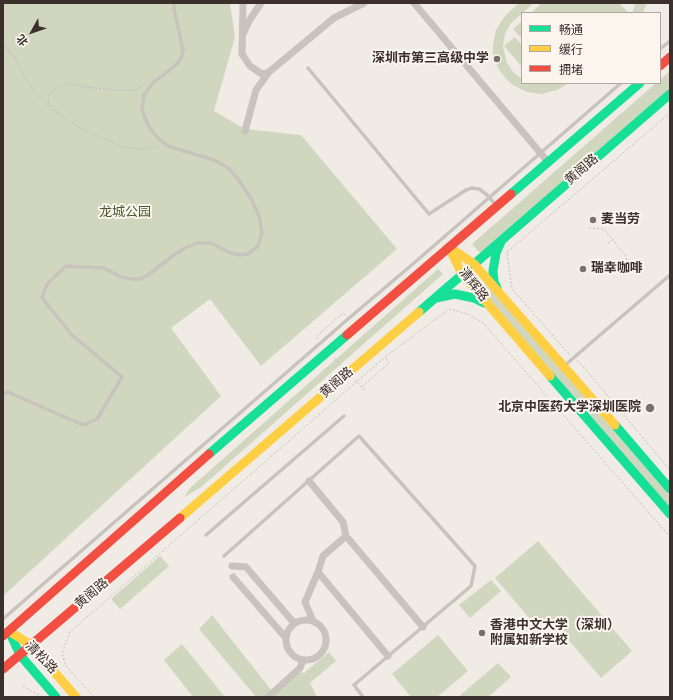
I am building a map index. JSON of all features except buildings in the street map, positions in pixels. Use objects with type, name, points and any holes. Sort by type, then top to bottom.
[{"type":"main road","points":[[661,65],[670,57]]},
{"type":"main road","name":"黄阁路","points":[[6,633],[193,467],[639,84]]},
{"type":"main road","name":"黄阁路","points":[[3,669],[214,490],[670,94]]},
{"type":"main road","points":[[499,292],[494,282],[493,271],[496,253],[505,237]]},
{"type":"main road","name":"清辉路","points":[[449,247],[474,264],[670,489]]},
{"type":"main road","name":"清辉路","points":[[449,247],[462,274],[670,514]]},
{"type":"main road","points":[[433,300],[448,295],[465,295],[474,298],[491,308]]},
{"type":"main road","name":"清松路","points":[[6,633],[31,645],[76,697]]},
{"type":"main road","name":"清松路","points":[[6,633],[20,655],[56,697]]},
{"type":"street","points":[[243,3],[242,54],[250,66],[262,74],[269,72]]},
{"type":"street","points":[[242,36],[249,21],[262,3]]},
{"type":"street","points":[[245,131],[256,90],[269,72],[334,18],[364,3]]},
{"type":"street","points":[[414,3],[548,162]]},
{"type":"street","points":[[309,481],[343,522],[346,536],[422,627]]},
{"type":"street","points":[[313,621],[305,602],[323,556],[346,536]]},
{"type":"street","points":[[232,566],[246,567],[294,623]]},
{"type":"street","points":[[318,572],[388,656]]},
{"type":"street","points":[[233,577],[285,637],[288,650],[292,655],[303,660],[312,660],[318,657],[326,646],[326,639],[321,626],[313,621],[303,620],[294,623],[287,631],[285,637]]},
{"type":"street","points":[[268,697],[300,668],[303,660]]},
{"type":"lane","points":[[3,394],[8,392],[83,425],[97,419],[122,377],[72,335],[42,298],[47,284],[66,266],[104,268],[121,277],[132,280],[140,279],[148,275],[174,255],[197,243],[211,243],[231,253],[240,255],[248,254],[257,247],[262,233],[259,216],[252,200],[238,179],[226,167],[214,160],[168,146],[153,132],[145,118],[142,109],[144,95],[151,86],[177,64],[182,56],[183,50],[175,18],[174,3]]},
{"type":"lane","points":[[661,48],[670,41]]},
{"type":"lane","points":[[308,68],[429,214],[466,190],[472,188],[479,189],[497,206]]},
{"type":"lane","points":[[3,619],[620,84]]},
{"type":"lane","points":[[564,366],[670,276]]},
{"type":"lane","points":[[206,535],[344,416]]},
{"type":"lane","points":[[224,556],[359,436],[475,566],[471,586],[354,686],[363,697]]},
{"type":"path","points":[[3,42],[14,56],[38,97],[80,128],[122,147],[145,149],[168,146]]},
{"type":"path","points":[[51,108],[48,100],[50,92],[67,83],[85,87],[115,90],[134,90],[151,86]]},
{"type":"path","points":[[670,113],[507,252],[512,289],[572,358],[581,364],[670,470]]},
{"type":"path","points":[[589,228],[604,229],[626,256],[630,272]]},
{"type":"path","points":[[608,243],[612,239]]},
{"type":"path","points":[[94,697],[66,666],[62,653],[70,632],[385,357],[449,308],[468,314],[483,323],[670,537]]},
{"type":"path","points":[[321,343],[316,337],[343,313],[348,319]]},
{"type":"path","points":[[331,354],[346,370]]},
{"type":"path","points":[[361,387],[389,363],[385,357]]},
{"type":"path","points":[[351,376],[365,391]]},
{"type":"path","points":[[23,686],[42,697]]},
{"type":"green space","name":"龙城公园","points":[[3,3],[230,3],[235,37],[214,111],[245,129],[301,135],[397,249],[261,366],[210,299],[171,328],[221,396],[3,596]]},
{"type":"green space","points":[[519,3],[534,3],[524,12],[521,12],[521,14],[511,23],[505,34],[503,46],[507,63],[514,73],[521,78],[521,84],[567,84],[557,90],[542,94],[527,92],[513,85],[507,80],[498,68],[493,53],[496,30],[504,17]]},
{"type":"green space","points":[[542,3],[619,3],[628,12],[532,12]]},
{"type":"green space","points":[[636,3],[647,3],[643,12],[632,12]]},
{"type":"green space","points":[[521,22],[521,38],[513,29]]},
{"type":"green space","points":[[515,37],[521,44],[521,66],[504,46]]},
{"type":"green space","points":[[670,71],[670,88],[481,254],[472,244],[655,84],[661,84],[661,79]]},
{"type":"green space","points":[[438,269],[443,274],[200,488],[184,497],[190,488]]},
{"type":"green space","points":[[485,284],[518,319],[670,496],[670,508],[479,289]]},
{"type":"green space","points":[[538,541],[632,651],[601,678],[548,616],[536,626],[495,578]]},
{"type":"green space","points":[[160,556],[169,566],[120,609],[111,599]]},
{"type":"green space","points":[[491,580],[501,591],[470,618],[459,605]]},
{"type":"green space","points":[[212,615],[272,691],[295,671],[304,673],[329,652],[336,661],[310,683],[317,697],[256,697],[199,629]]},
{"type":"green space","points":[[438,635],[468,671],[437,697],[411,697],[392,674]]},
{"type":"green space","points":[[182,644],[225,697],[193,697],[164,660]]},
{"type":"green space","points":[[498,663],[511,677],[488,697],[458,697]]},
{"type":"traffic: fast","points":[[511,194],[639,84]]},
{"type":"traffic: fast","points":[[419,312],[670,94]]},
{"type":"traffic: fast","points":[[497,288],[494,282],[493,271],[496,253],[501,242]]},
{"type":"traffic: fast","points":[[436,298],[455,294],[474,298],[484,303]]},
{"type":"traffic: fast","points":[[209,454],[347,335]]},
{"type":"traffic: fast","points":[[550,376],[670,514]]},
{"type":"traffic: fast","points":[[615,425],[670,489]]},
{"type":"traffic: fast","points":[[9,631],[20,655],[56,697]]},
{"type":"traffic: slow","points":[[449,247],[462,274],[550,376]]},
{"type":"traffic: slow","points":[[449,247],[474,264],[615,425]]},
{"type":"traffic: slow","points":[[180,518],[419,312]]},
{"type":"traffic: slow","points":[[9,631],[31,645],[76,697]]},
{"type":"traffic: jam","points":[[661,65],[670,57]]},
{"type":"traffic: jam","points":[[347,335],[511,194]]},
{"type":"traffic: jam","points":[[3,636],[209,454]]},
{"type":"traffic: jam","points":[[3,669],[180,518]]},
{"type":"place","name":"深圳市第三高级中学","points":[[497,59]]},
{"type":"place","name":"麦当劳","points":[[593,220]]},
{"type":"place","name":"瑞幸咖啡","points":[[583,269]]},
{"type":"place","name":"北京中医药大学深圳医院","points":[[650,408]]},
{"type":"place","name":"香港中文大学（深圳） 附属知新学校","points":[[482,633]]}]
